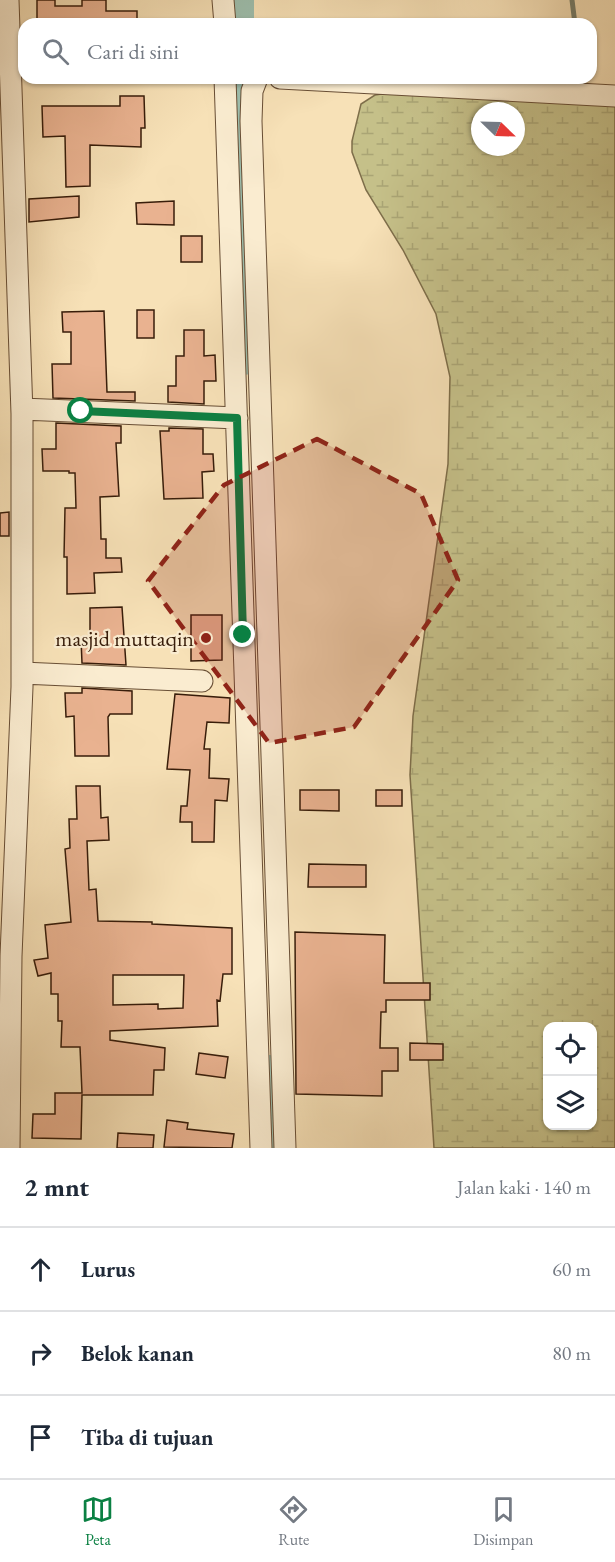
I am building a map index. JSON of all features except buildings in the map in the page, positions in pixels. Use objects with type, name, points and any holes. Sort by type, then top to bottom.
[{"type":"street","points":[[9,0],[22,409],[22,673],[12,956],[9,1148]]},
{"type":"street","points":[[224,0],[225,18]]},
{"type":"street","points":[[225,84],[261,1148]]},
{"type":"street","points":[[255,84],[252,91],[251,121],[285,1148]]},
{"type":"street","points":[[392,84],[615,96]]},
{"type":"street","points":[[22,409],[237,418]]},
{"type":"street","points":[[22,673],[202,681]]},
{"type":"highlighted area","points":[[317,439],[421,494],[458,580],[354,727],[269,743],[148,581],[224,485]]},
{"type":"green space","points":[[388,93],[615,106],[615,1148],[434,1148],[410,775],[413,716],[448,464],[450,377],[436,314],[403,250],[366,190],[352,152],[352,141],[361,104],[375,95]]},
{"type":"waterway","points":[[238,0],[238,18]]},
{"type":"waterway","points":[[572,0],[574,18]]},
{"type":"waterway","points":[[239,84],[244,359]]},
{"type":"waterway","points":[[269,1071],[272,1148]]},
{"type":"place","name":"masjid muttaqin","points":[[206,638]]},
{"type":"route","points":[[81,411],[237,418],[243,635]]}]
